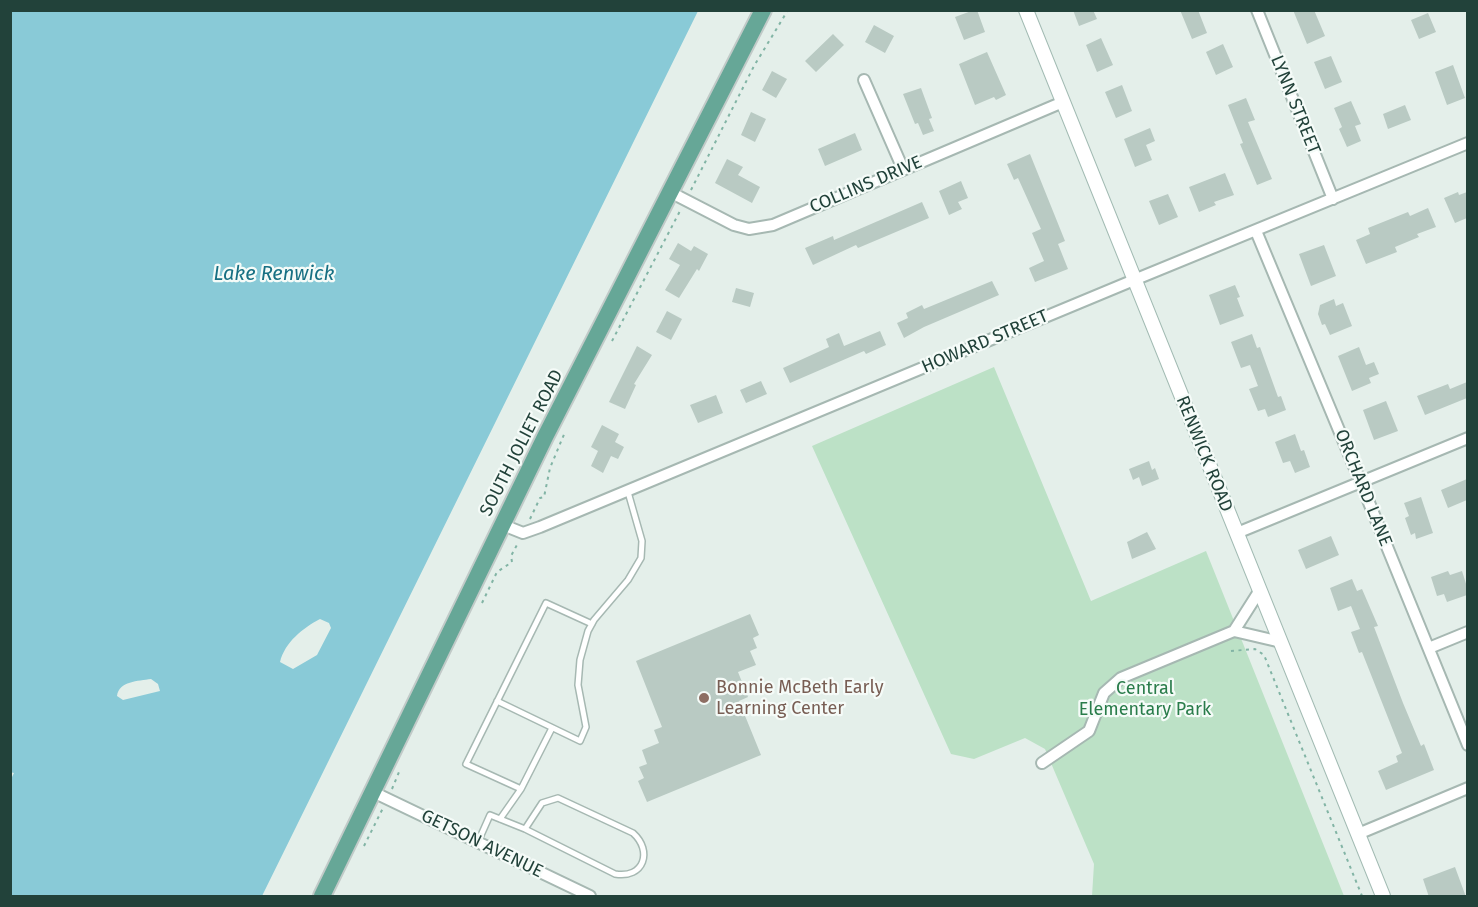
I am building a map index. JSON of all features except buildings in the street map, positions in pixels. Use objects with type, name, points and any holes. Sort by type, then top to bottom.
[{"type":"main road","name":"SOUTH JOLIET ROAD","points":[[322,897],[503,525],[763,10]]},
{"type":"street","name":"RENWICK ROAD","points":[[1026,10],[1383,897]]},
{"type":"street","name":"LYNN STREET","points":[[1257,10],[1333,200]]},
{"type":"street","points":[[864,80],[903,168]]},
{"type":"street","name":"COLLINS DRIVE","points":[[670,192],[734,225],[749,229],[773,225],[1063,102]]},
{"type":"street","name":"HOWARD STREET","points":[[503,525],[523,533],[628,492],[1467,143]]},
{"type":"street","name":"ORCHARD LANE","points":[[1256,231],[1429,648],[1467,746]]},
{"type":"street","points":[[1237,533],[1467,438]]},
{"type":"street","points":[[1042,763],[1089,731],[1104,693],[1121,678],[1233,631],[1260,590]]},
{"type":"street","points":[[1233,631],[1281,642]]},
{"type":"street","points":[[1429,648],[1467,632]]},
{"type":"street","points":[[1358,834],[1467,788]]},
{"type":"street","name":"GETSON AVENUE","points":[[373,792],[590,897]]},
{"type":"lane","points":[[497,701],[580,741],[586,727],[578,685],[580,660],[588,631],[617,596],[641,558],[642,541],[628,492]]},
{"type":"lane","points":[[521,789],[466,764],[546,603],[592,624]]},
{"type":"lane","points":[[500,819],[521,789],[552,728]]},
{"type":"lane","points":[[477,842],[490,815],[525,829],[615,874],[628,875],[640,867],[643,862],[643,847],[633,833],[558,798],[542,803],[525,829]]},
{"type":"path","points":[[692,189],[754,66],[788,10]]},
{"type":"path","points":[[612,340],[678,215]]},
{"type":"path","points":[[540,498],[544,497],[550,468],[566,430]]},
{"type":"path","points":[[482,603],[497,572],[512,562],[512,556]]},
{"type":"path","points":[[1231,651],[1255,649],[1264,655],[1362,897]]},
{"type":"path","points":[[395,782],[400,771]]},
{"type":"green space","name":"Central Elementary Park","points":[[994,367],[1091,601],[1206,551],[1344,896],[1092,896],[1094,864],[1045,749],[1025,738],[974,759],[951,754],[812,446]]},
{"type":"water","name":"Lake Renwick","points":[[11,10],[698,11],[262,896],[11,896],[10,781],[14,773],[10,772]],"holes":[[[320,619],[329,623],[331,628],[317,655],[293,669],[280,662],[295,636]],[[151,679],[158,684],[160,691],[123,700],[117,696],[121,687],[135,681]]]},
{"type":"place","name":"Bonnie McBeth Early Learning Center","points":[[704,698]]}]
